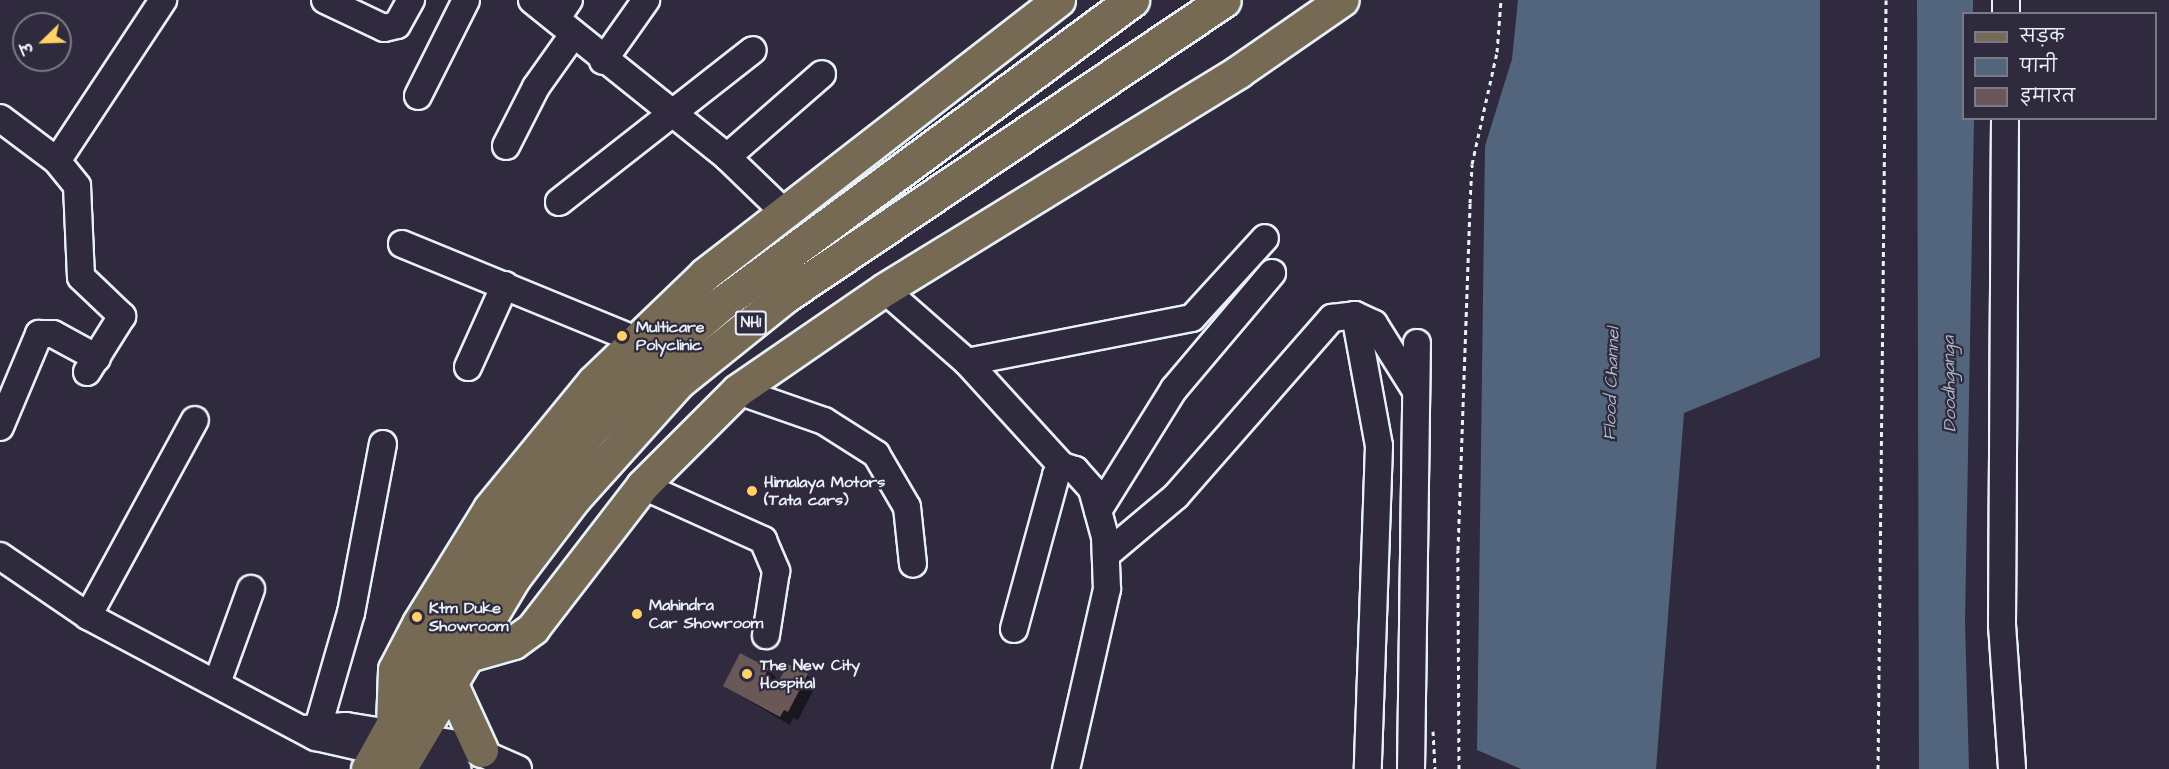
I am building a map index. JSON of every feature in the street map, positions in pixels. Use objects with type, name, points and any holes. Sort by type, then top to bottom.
[{"type":"highway","name":"NH1","points":[[392,749],[438,643],[525,512],[587,434],[659,357],[722,303],[1132,0]]},
{"type":"highway","name":"NH1","points":[[392,749],[455,669],[567,507],[678,382],[785,296],[1224,0]]},
{"type":"highway","points":[[455,669],[469,760]]},
{"type":"main road","points":[[392,749],[395,670],[478,528],[520,468],[634,339],[784,212],[1059,0]]},
{"type":"main road","points":[[455,669],[514,643],[532,629],[643,486],[738,391],[885,290],[1239,72],[1343,0]]},
{"type":"street","points":[[57,161],[163,0]]},
{"type":"street","points":[[325,0],[384,28],[397,25],[411,0]]},
{"type":"street","points":[[418,96],[466,0]]},
{"type":"street","points":[[532,0],[566,18],[603,61],[674,113],[727,157],[784,212]]},
{"type":"street","points":[[603,61],[646,0]]},
{"type":"street","points":[[506,146],[536,87],[566,18]]},
{"type":"street","points":[[559,202],[753,50]]},
{"type":"street","points":[[727,157],[822,74]]},
{"type":"street","points":[[0,118],[57,161],[77,186],[81,277],[122,316],[92,365],[53,334],[39,334],[0,427]]},
{"type":"street","points":[[2005,120],[2002,625],[2012,769]]},
{"type":"street","points":[[967,362],[1192,318],[1265,238]]},
{"type":"street","points":[[402,244],[634,339]]},
{"type":"street","points":[[1098,511],[1174,389],[1272,273]]},
{"type":"street","points":[[468,367],[505,285]]},
{"type":"street","points":[[885,290],[967,362],[1062,466],[1087,477],[1098,511],[1107,554],[1103,615],[1066,769]]},
{"type":"street","points":[[1107,554],[1176,496],[1332,318],[1355,315],[1374,324],[1416,391]]},
{"type":"street","points":[[1355,315],[1379,446],[1368,769]]},
{"type":"street","points":[[1412,769],[1417,343]]},
{"type":"street","points":[[738,391],[825,421],[876,454],[907,507],[913,564]]},
{"type":"street","points":[[88,616],[195,420]]},
{"type":"street","points":[[310,728],[351,613],[383,444]]},
{"type":"street","points":[[1014,629],[1062,466]]},
{"type":"street","points":[[643,486],[763,540],[776,571],[766,635]]},
{"type":"street","points":[[0,556],[88,616],[310,728],[330,743],[392,749],[518,769]]},
{"type":"street","points":[[217,683],[251,589]]},
{"type":"street","points":[[1394,769],[1400,724],[1412,711]]},
{"type":"path","points":[[1459,769],[1458,550],[1472,164],[1496,62],[1501,0]]},
{"type":"path","points":[[1878,769],[1886,0]]},
{"type":"water","name":"Flood Channel","points":[[1518,0],[1820,0],[1820,357],[1684,413],[1656,769],[1521,769],[1477,750],[1485,146],[1512,59]]},
{"type":"water","name":"Doodhganga","points":[[1917,0],[1973,0],[1973,12],[1962,12],[1962,120],[1974,120],[1965,623],[1969,769],[1919,769]]},
{"type":"building","points":[[740,653],[769,668],[761,683],[774,690],[788,664],[808,674],[788,712],[784,710],[780,717],[723,686]]},
{"type":"place","name":"Multicare Polyclinic","points":[[622,336]]},
{"type":"place","name":"Himalaya Motors (Tata cars)","points":[[752,491]]},
{"type":"place","name":"Mahindra Car Showroom","points":[[637,614]]},
{"type":"place","name":"Ktm Duke Showroom","points":[[417,617]]},
{"type":"place","name":"The New City Hospital","points":[[747,674]]}]
